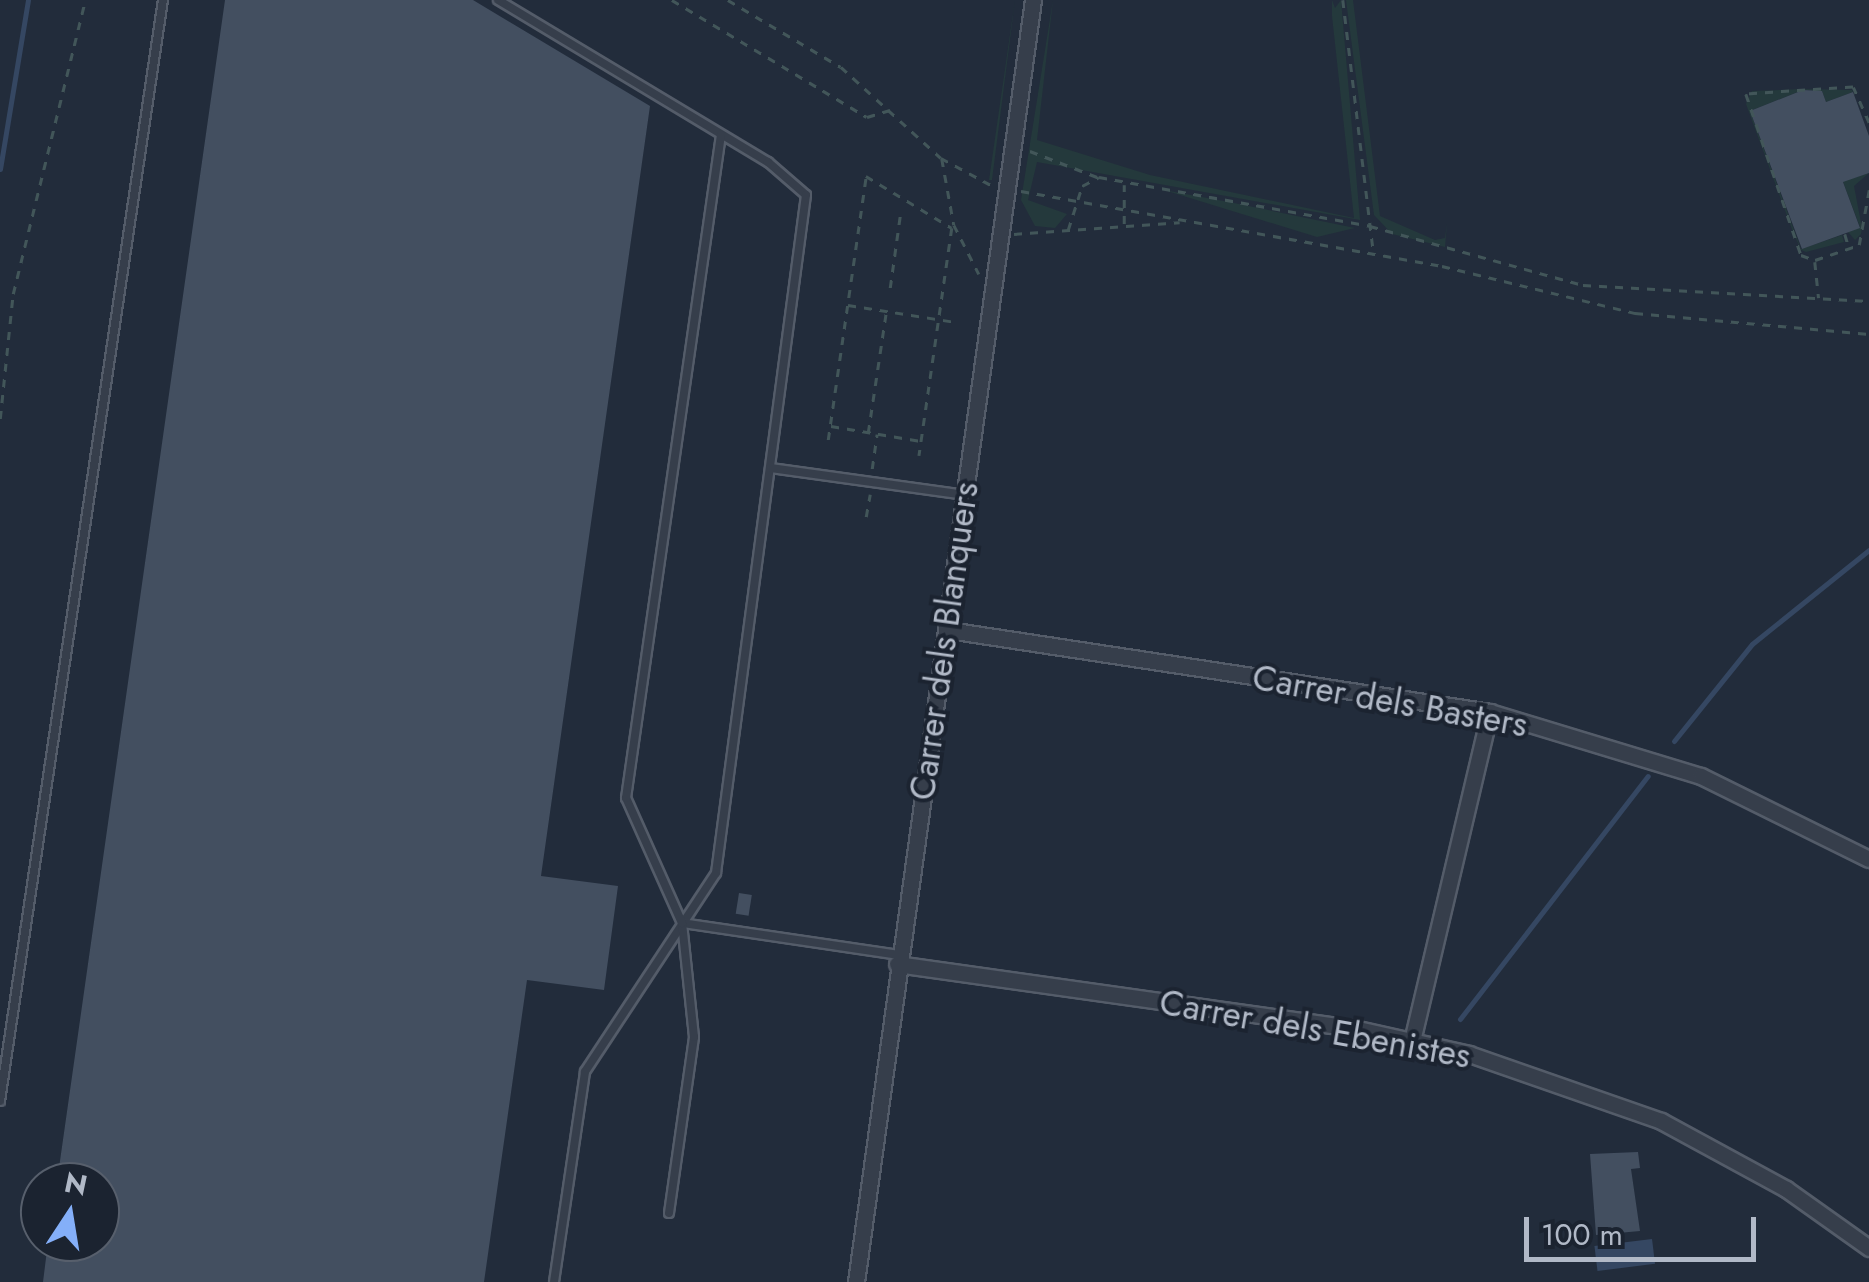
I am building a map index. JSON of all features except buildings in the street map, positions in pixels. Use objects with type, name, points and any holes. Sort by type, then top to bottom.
[{"type":"street","name":"Carrer dels Blanquers","points":[[856,1282],[1034,0]]},
{"type":"street","name":"Carrer dels Basters","points":[[948,630],[1490,712],[1701,776],[1869,860]]},
{"type":"street","points":[[1412,1041],[1490,712]]},
{"type":"street","name":"Carrer dels Ebenistes","points":[[898,959],[1412,1041],[1661,1121],[1786,1189],[1869,1248]]},
{"type":"lane","points":[[0,1101],[163,0]]},
{"type":"lane","points":[[498,0],[721,136],[806,195],[716,873],[584,1072],[554,1282]]},
{"type":"lane","points":[[669,1212],[694,1037],[682,923],[626,798],[721,136]]},
{"type":"lane","points":[[771,468],[965,494]]},
{"type":"lane","points":[[682,923],[898,959]]},
{"type":"path","points":[[0,419],[14,294],[85,0]]},
{"type":"path","points":[[672,0],[867,117],[891,109]]},
{"type":"path","points":[[728,0],[825,56],[891,109],[942,158],[985,186]]},
{"type":"path","points":[[1344,0],[1374,256]]},
{"type":"path","points":[[1819,299],[1815,260],[1793,238],[1746,94],[1853,87],[1869,123]]},
{"type":"path","points":[[1028,150],[1124,184],[1370,226],[1583,285],[1869,301]]},
{"type":"path","points":[[942,158],[954,225],[992,290]]},
{"type":"path","points":[[828,440],[866,176],[952,228],[919,456]]},
{"type":"path","points":[[1068,230],[1080,195],[1098,177]]},
{"type":"path","points":[[1123,227],[1129,211],[1124,184]]},
{"type":"path","points":[[1815,260],[1850,250],[1864,237],[1869,190]]},
{"type":"path","points":[[1022,191],[1080,195],[1129,211],[1374,256],[1635,313],[1869,334]]},
{"type":"path","points":[[890,288],[900,216]]},
{"type":"path","points":[[1000,232],[1187,222]]},
{"type":"path","points":[[1845,234],[1850,250]]},
{"type":"path","points":[[847,305],[955,322]]},
{"type":"path","points":[[868,432],[886,312]]},
{"type":"path","points":[[830,426],[921,441]]},
{"type":"path","points":[[872,470],[877,434]]},
{"type":"path","points":[[866,517],[870,494]]},
{"type":"green space","points":[[1015,0],[992,180],[989,180]]},
{"type":"green space","points":[[1053,0],[1037,140],[1150,175],[1354,218],[1332,16],[1332,0],[1335,8],[1341,0],[1360,220],[1037,162],[1028,200],[1067,214],[1055,228],[1035,226],[1021,200]]},
{"type":"green space","points":[[1346,0],[1353,0],[1380,216],[1435,240],[1445,238],[1447,223],[1445,247],[1392,234],[1374,215]]},
{"type":"green space","points":[[1803,89],[1853,92],[1826,102],[1822,91],[1803,90],[1750,111],[1801,249],[1842,235],[1844,242],[1806,252],[1801,250],[1793,232],[1746,104],[1752,91]]},
{"type":"green space","points":[[1816,110],[1853,178],[1869,173],[1854,186],[1862,228],[1855,240],[1848,232],[1860,227]]},
{"type":"green space","points":[[1164,190],[1229,202],[1355,228],[1317,237]]},
{"type":"water","points":[[1652,1239],[1655,1264],[1597,1271],[1594,1246]]},
{"type":"waterway","points":[[0,169],[28,0]]},
{"type":"waterway","points":[[1674,741],[1752,644],[1869,550]]},
{"type":"waterway","points":[[1460,1019],[1648,776]]}]
